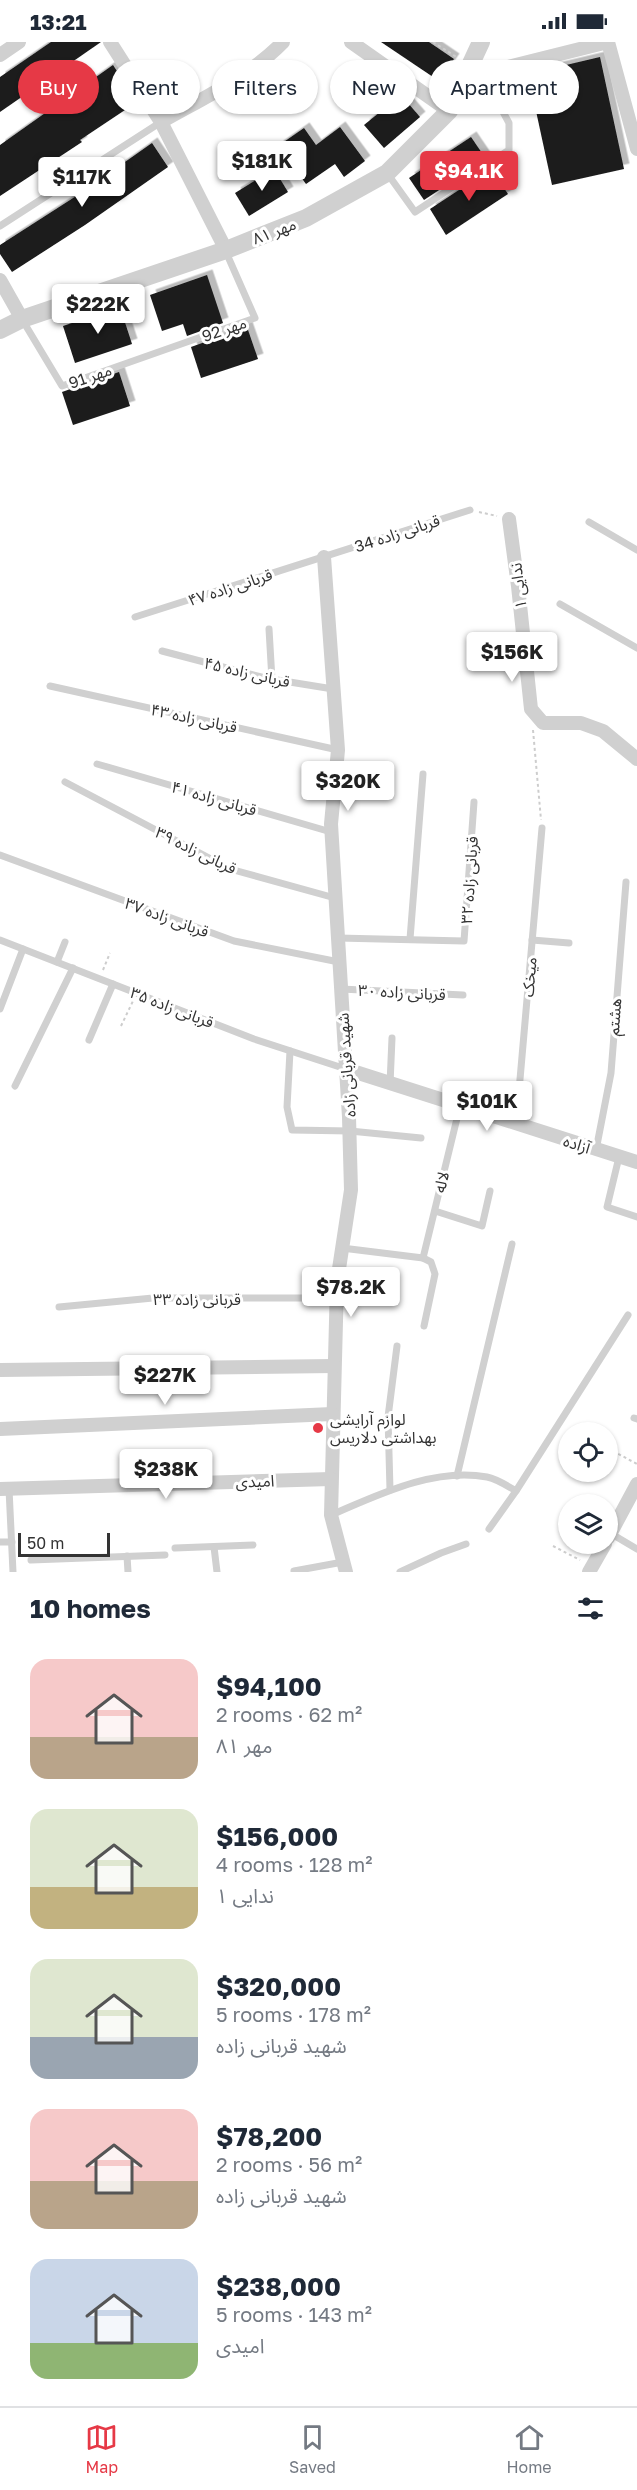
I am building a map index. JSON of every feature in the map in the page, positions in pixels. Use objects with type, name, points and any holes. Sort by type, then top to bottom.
[{"type":"street","points":[[0,55],[19,42]]},
{"type":"street","points":[[110,42],[160,122],[226,250]]},
{"type":"street","points":[[160,122],[242,76],[267,59],[283,42]]},
{"type":"street","points":[[351,42],[429,97]]},
{"type":"street","name":"مهر ۸۱","points":[[471,60],[481,42]]},
{"type":"street","points":[[527,60],[608,42],[637,149]]},
{"type":"street","name":"مهر ۸۱","points":[[0,330],[22,319],[226,250],[306,218],[387,173],[446,114]]},
{"type":"street","points":[[0,280],[22,319]]},
{"type":"street","name":"ندایی ۱","points":[[509,519],[531,709]]},
{"type":"street","name":"شهید قربانی زاده","points":[[324,557],[338,750],[331,832],[350,1131],[351,1190],[336,1298],[331,1479],[331,1515],[344,1567]]},
{"type":"street","points":[[531,709],[543,723],[581,723],[603,731],[637,759]]},
{"type":"street","name":"آزاده","points":[[346,1069],[637,1162]]},
{"type":"street","points":[[0,1370],[334,1366]]},
{"type":"street","points":[[0,1429],[332,1414]]},
{"type":"street","name":"امیدی","points":[[4,1489],[331,1479]]},
{"type":"street","points":[[618,1520],[636,1487]]},
{"type":"street","points":[[591,1569],[599,1554]]},
{"type":"lane","points":[[387,173],[415,212],[509,150],[509,123],[504,114]]},
{"type":"lane","points":[[0,226],[160,122]]},
{"type":"lane","name":"مهر 92","points":[[158,352],[255,318],[226,250]]},
{"type":"lane","name":"مهر 91","points":[[22,319],[62,386],[158,352]]},
{"type":"lane","name":"قربانی زاده 34","points":[[324,557],[470,510]]},
{"type":"lane","points":[[589,522],[637,550]]},
{"type":"lane","name":"قربانی زاده ۴۷","points":[[135,617],[324,557]]},
{"type":"lane","points":[[560,604],[637,648]]},
{"type":"lane","points":[[269,629],[272,680]]},
{"type":"lane","name":"قربانی زاده ۴۵","points":[[162,651],[272,680],[333,689]]},
{"type":"lane","name":"قربانی زاده ۴۳","points":[[50,686],[338,750]]},
{"type":"lane","name":"قربانی زاده ۴۱","points":[[97,764],[331,832]]},
{"type":"lane","points":[[410,939],[423,774]]},
{"type":"lane","name":"قربانی زاده ۳۹","points":[[64,782],[230,869],[335,898]]},
{"type":"lane","name":"قربانی زاده ۳۲","points":[[338,938],[464,941],[474,802]]},
{"type":"lane","name":"میخک","points":[[516,1125],[542,828]]},
{"type":"lane","name":"قربانی زاده ۳۷","points":[[0,855],[234,941],[339,962]]},
{"type":"lane","name":"هشتم","points":[[596,1150],[610,1073],[626,882]]},
{"type":"lane","name":"قربانی زاده ۳۵","points":[[0,940],[290,1051],[346,1069]]},
{"type":"lane","points":[[532,940],[569,944]]},
{"type":"lane","points":[[57,962],[65,942]]},
{"type":"lane","points":[[0,1009],[23,949]]},
{"type":"lane","points":[[15,1086],[73,968]]},
{"type":"lane","points":[[89,1040],[113,984]]},
{"type":"lane","name":"قربانی زاده ۳۰","points":[[341,989],[463,995]]},
{"type":"lane","points":[[390,1084],[392,1038]]},
{"type":"lane","points":[[290,1051],[287,1107],[292,1130],[350,1131],[421,1138]]},
{"type":"lane","name":"لاله","points":[[423,1258],[460,1106]]},
{"type":"lane","points":[[619,1157],[607,1207],[637,1217]]},
{"type":"lane","points":[[435,1211],[482,1226],[490,1191]]},
{"type":"lane","points":[[457,1476],[513,1244]]},
{"type":"lane","points":[[342,1248],[423,1258],[430,1262],[435,1274],[424,1326]]},
{"type":"lane","name":"قربانی زاده ۳۳","points":[[59,1307],[153,1298],[336,1298]]},
{"type":"lane","points":[[489,1529],[516,1491],[628,1315]]},
{"type":"lane","points":[[390,1490],[388,1417],[397,1346]]},
{"type":"lane","points":[[331,1515],[390,1490],[457,1476],[489,1477],[516,1491]]},
{"type":"lane","points":[[4,1489],[12,1542],[13,1572]]},
{"type":"lane","points":[[0,1542],[12,1542]]},
{"type":"lane","points":[[618,1542],[637,1549]]},
{"type":"lane","points":[[400,1572],[466,1544]]},
{"type":"lane","points":[[175,1548],[253,1545]]},
{"type":"lane","points":[[214,1547],[217,1572]]},
{"type":"lane","points":[[31,1560],[165,1555]]},
{"type":"lane","points":[[127,1556],[128,1572]]},
{"type":"lane","points":[[294,1571],[344,1567]]},
{"type":"path","points":[[433,42],[450,60]]},
{"type":"path","points":[[470,510],[509,519]]},
{"type":"path","points":[[531,709],[542,828]]},
{"type":"path","points":[[100,979],[110,954]]},
{"type":"path","points":[[121,1026],[136,993]]},
{"type":"path","points":[[618,1454],[637,1464]]},
{"type":"path","points":[[553,1546],[591,1569]]},
{"type":"building","points":[[51,42],[101,42],[75,60],[25,60]]},
{"type":"building","points":[[381,42],[429,42],[454,59],[429,60],[429,74],[417,66],[417,60],[408,60]]},
{"type":"building","points":[[600,57],[624,169],[552,185],[537,114],[579,114],[579,62]]},
{"type":"building","points":[[18,65],[18,100],[0,112],[0,77]]},
{"type":"building","points":[[111,66],[111,114],[119,114],[80,140],[82,142],[0,196],[0,145],[44,114],[99,114],[99,75]]},
{"type":"building","points":[[378,114],[417,114],[420,117],[384,148],[364,125]]},
{"type":"building","points":[[340,127],[365,161],[344,177],[335,164],[306,184],[278,146],[304,128],[316,145]]},
{"type":"building","points":[[471,137],[486,159],[424,200],[409,178]]},
{"type":"building","points":[[152,143],[168,167],[12,272],[0,254],[0,245],[81,193]]},
{"type":"building","points":[[274,169],[288,192],[249,216],[235,193]]},
{"type":"building","points":[[491,169],[508,194],[446,235],[430,209]]},
{"type":"building","points":[[207,275],[223,323],[187,336],[183,324],[162,331],[150,295]]},
{"type":"building","points":[[120,307],[132,344],[75,363],[63,326]]},
{"type":"building","points":[[247,327],[258,359],[201,378],[191,347]]},
{"type":"building","points":[[119,372],[130,406],[73,425],[62,392]]},
{"type":"place","name":"لوازم آرایشی بهداشتی دلاریس","points":[[318,1428]]}]
